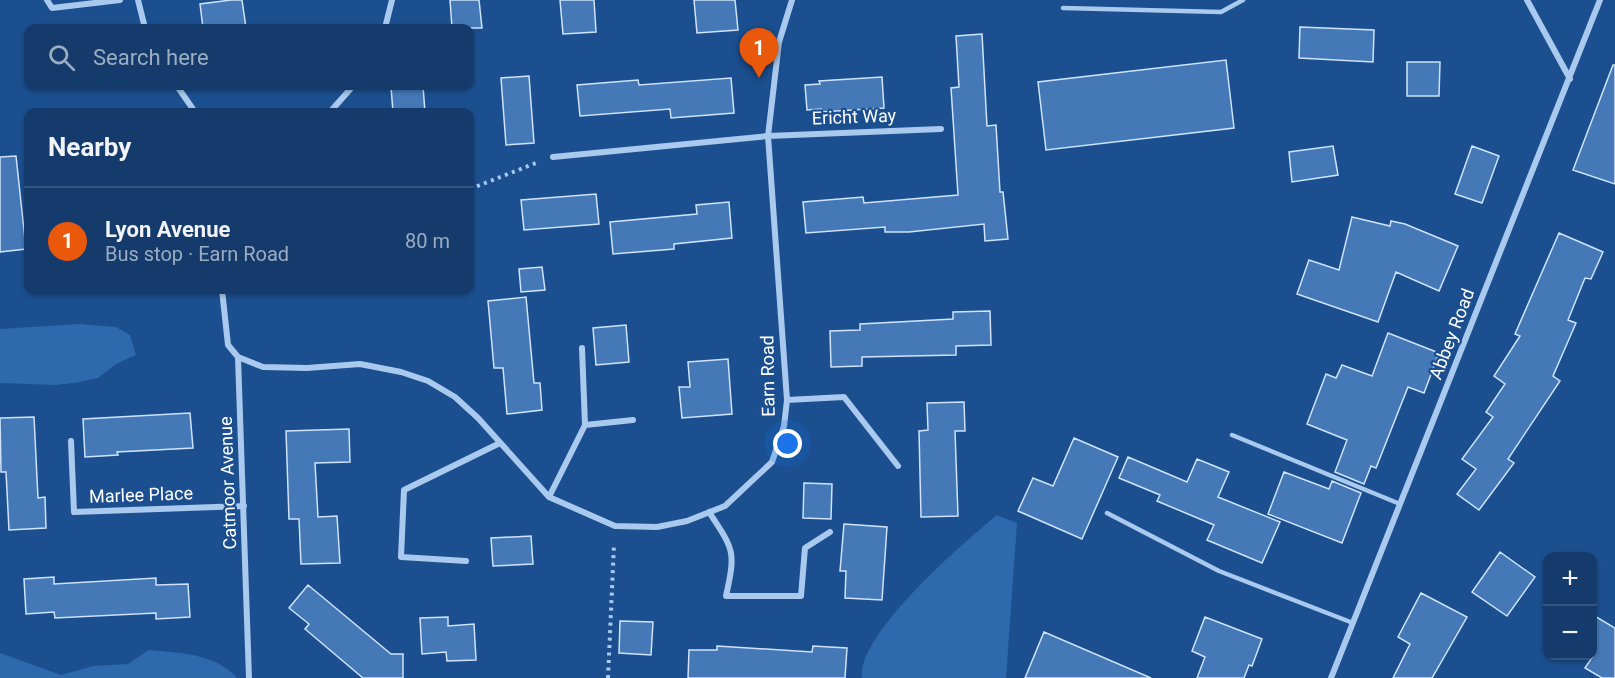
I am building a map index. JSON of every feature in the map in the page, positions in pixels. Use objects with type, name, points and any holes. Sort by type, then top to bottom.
[{"type":"street","points":[[47,0],[52,8],[120,0]]},
{"type":"street","points":[[138,0],[145,24]]},
{"type":"street","points":[[386,24],[392,0]]},
{"type":"street","name":"Earn Road","points":[[238,357],[263,367],[307,368],[360,364],[401,372],[428,381],[455,397],[549,497],[615,526],[657,527],[687,521],[725,506],[772,462],[784,426],[787,400],[768,136],[778,42],[792,0]]},
{"type":"street","points":[[1527,0],[1570,79]]},
{"type":"street","name":"Abbey Road","points":[[1331,678],[1570,79],[1599,0]]},
{"type":"street","points":[[180,90],[192,108]]},
{"type":"street","points":[[334,108],[349,90]]},
{"type":"street","name":"Ericht Way","points":[[553,157],[768,136],[941,129]]},
{"type":"street","name":"Catmoor Avenue","points":[[222,294],[228,345],[238,357],[249,678]]},
{"type":"street","points":[[549,497],[585,425],[582,348]]},
{"type":"street","points":[[787,400],[844,397],[898,466]]},
{"type":"street","points":[[585,425],[633,420]]},
{"type":"street","name":"Marlee Place","points":[[71,441],[74,512],[244,506]]},
{"type":"street","points":[[466,561],[401,557],[404,490],[500,443]]},
{"type":"street","points":[[709,512],[730,545],[733,563],[726,596],[801,596],[805,548],[830,532]]},
{"type":"lane","points":[[1064,8],[1221,12],[1243,0]]},
{"type":"lane","points":[[1232,435],[1400,504]]},
{"type":"lane","points":[[1107,513],[1219,571],[1353,623]]},
{"type":"path","points":[[474,187],[553,157]]},
{"type":"path","points":[[608,678],[615,526]]},
{"type":"shaded area","points":[[79,324],[116,327],[130,335],[136,355],[116,364],[98,378],[80,382],[56,385],[0,383],[0,329]]},
{"type":"shaded area","points":[[997,515],[1017,523],[1006,678],[862,678],[865,660],[876,638],[894,614],[938,567]]},
{"type":"shaded area","points":[[149,650],[207,659],[228,670],[237,678],[0,678],[0,653],[61,675],[93,666],[128,664]]},
{"type":"building","points":[[242,0],[245,24],[202,24],[200,4]]},
{"type":"building","points":[[450,0],[479,0],[482,28],[474,28],[474,24],[452,24]]},
{"type":"building","points":[[560,0],[594,0],[596,32],[563,34]]},
{"type":"building","points":[[694,0],[735,0],[738,30],[697,33]]},
{"type":"building","points":[[1300,27],[1374,30],[1373,62],[1299,58]]},
{"type":"building","points":[[982,34],[987,126],[996,125],[1000,192],[1003,192],[1008,239],[985,241],[984,224],[909,232],[885,232],[885,227],[806,233],[803,202],[863,197],[864,203],[958,195],[951,88],[959,87],[956,36]]},
{"type":"building","points":[[1226,60],[1234,128],[1046,150],[1038,82]]},
{"type":"building","points":[[1407,62],[1440,62],[1439,96],[1407,96]]},
{"type":"building","points":[[1613,65],[1615,65],[1615,184],[1573,170]]},
{"type":"building","points":[[529,76],[534,143],[506,145],[501,78]]},
{"type":"building","points":[[882,77],[884,108],[821,112],[821,109],[807,110],[805,85],[820,84],[819,81]]},
{"type":"building","points":[[731,78],[734,113],[671,118],[670,109],[580,116],[577,85],[638,80],[639,85]]},
{"type":"building","points":[[391,90],[423,90],[425,108],[393,108]]},
{"type":"building","points":[[1333,146],[1338,175],[1292,182],[1289,152]]},
{"type":"building","points":[[1472,146],[1499,156],[1482,203],[1455,194]]},
{"type":"building","points":[[16,156],[24,249],[0,252],[0,157]]},
{"type":"building","points":[[596,194],[599,224],[524,230],[521,200]]},
{"type":"building","points":[[729,202],[732,238],[674,244],[674,249],[613,254],[610,222],[697,214],[696,205]]},
{"type":"building","points":[[1352,217],[1390,226],[1391,221],[1405,224],[1458,246],[1439,291],[1396,272],[1378,322],[1297,294],[1309,260],[1339,270]]},
{"type":"building","points":[[1559,233],[1603,252],[1591,279],[1585,278],[1568,320],[1576,323],[1553,376],[1560,381],[1508,459],[1514,463],[1479,510],[1457,494],[1476,469],[1462,459],[1493,417],[1486,412],[1505,384],[1494,376],[1520,336],[1515,334]]},
{"type":"building","points":[[542,267],[545,290],[521,292],[519,269]]},
{"type":"building","points":[[526,297],[534,383],[540,383],[542,410],[507,414],[503,368],[494,368],[488,301]]},
{"type":"building","points":[[990,311],[991,345],[956,346],[956,355],[862,357],[862,366],[831,367],[830,331],[860,330],[860,324],[953,319],[953,312]]},
{"type":"building","points":[[626,325],[629,362],[596,365],[593,328]]},
{"type":"building","points":[[1388,333],[1439,353],[1424,393],[1408,387],[1376,468],[1371,466],[1364,484],[1335,472],[1347,440],[1307,424],[1326,374],[1336,378],[1342,365],[1372,376]]},
{"type":"building","points":[[728,359],[732,414],[682,418],[679,387],[690,387],[688,362]]},
{"type":"building","points":[[964,402],[965,431],[955,431],[958,516],[921,517],[919,431],[928,430],[927,403]]},
{"type":"building","points":[[190,413],[193,448],[117,452],[118,455],[85,457],[83,419]]},
{"type":"building","points":[[34,417],[38,498],[45,497],[46,528],[9,530],[6,472],[1,472],[0,418]]},
{"type":"building","points":[[349,429],[350,462],[315,463],[318,517],[337,516],[340,563],[301,564],[299,519],[289,519],[286,431]]},
{"type":"building","points":[[1074,438],[1118,457],[1082,539],[1018,511],[1033,478],[1053,486]]},
{"type":"building","points":[[1128,457],[1187,482],[1197,459],[1229,472],[1218,497],[1280,522],[1262,563],[1207,540],[1214,525],[1157,501],[1160,495],[1119,478]]},
{"type":"building","points":[[1284,472],[1329,489],[1332,481],[1361,493],[1342,543],[1268,514]]},
{"type":"building","points":[[804,483],[832,484],[831,519],[803,518]]},
{"type":"building","points":[[844,524],[887,527],[882,600],[845,598],[846,571],[840,571]]},
{"type":"building","points":[[531,536],[533,564],[493,566],[491,538]]},
{"type":"building","points":[[1500,552],[1535,577],[1507,616],[1472,592]]},
{"type":"building","points":[[54,577],[54,584],[156,578],[156,585],[188,584],[190,617],[156,619],[156,613],[55,618],[54,612],[26,614],[24,579]]},
{"type":"building","points":[[308,585],[391,654],[403,654],[403,678],[363,678],[305,629],[309,624],[289,608]]},
{"type":"building","points":[[1421,593],[1467,617],[1432,678],[1393,678],[1410,644],[1398,637]]},
{"type":"building","points":[[448,617],[448,626],[474,624],[476,660],[447,661],[446,652],[422,654],[420,618]]},
{"type":"building","points":[[1205,617],[1262,639],[1252,666],[1249,665],[1244,678],[1197,678],[1205,657],[1192,651]]},
{"type":"building","points":[[1597,617],[1615,628],[1615,678],[1602,678],[1585,668],[1590,660],[1597,660]]},
{"type":"building","points":[[620,621],[653,622],[651,655],[619,653]]},
{"type":"building","points":[[1044,632],[1151,678],[1025,678]]},
{"type":"building","points":[[717,646],[812,652],[813,646],[847,648],[845,678],[688,678],[689,650],[717,650]]},
{"type":"place","name":"Lyon Avenue","points":[[759,78]]}]
